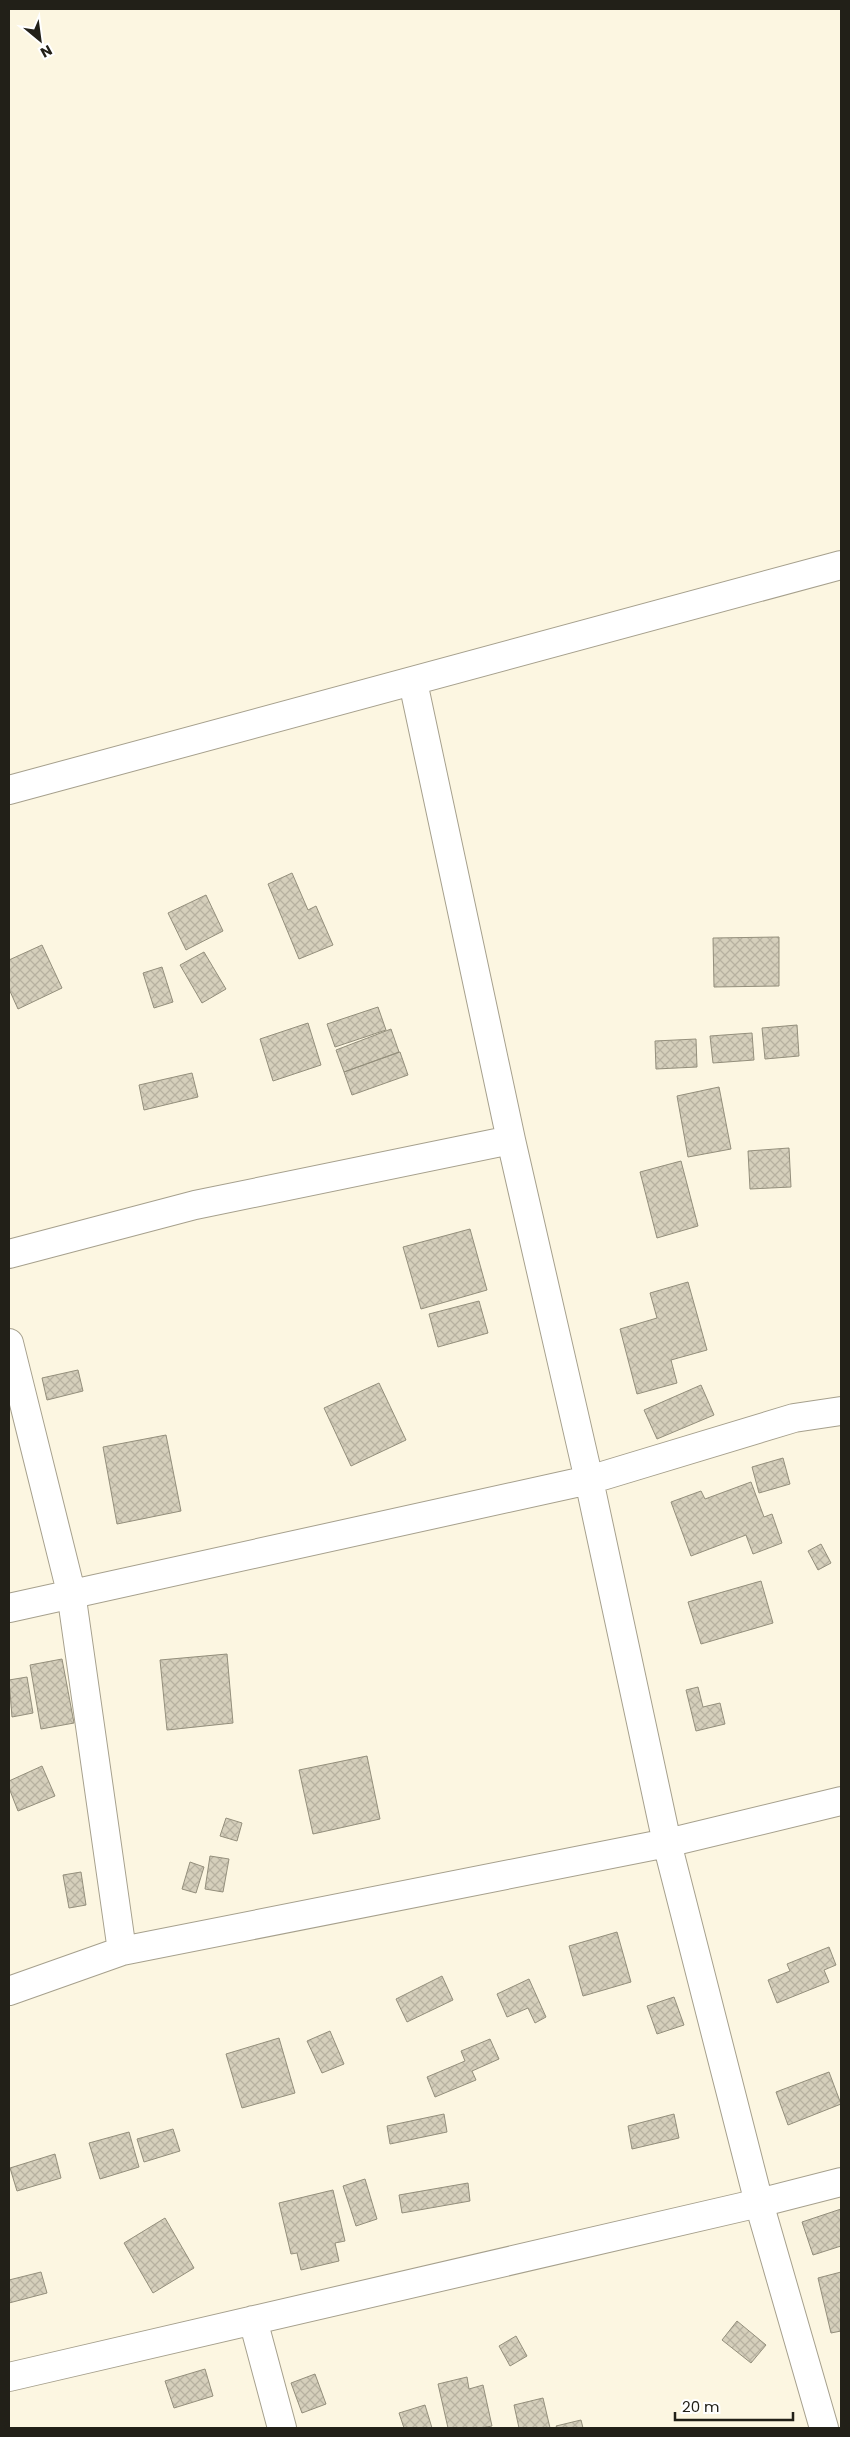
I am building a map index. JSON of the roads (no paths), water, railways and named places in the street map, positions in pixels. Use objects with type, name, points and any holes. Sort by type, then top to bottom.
[{"type":"street","points":[[9,790],[841,565]]},
{"type":"street","points":[[413,682],[511,1140],[589,1480],[668,1843],[759,2203],[824,2428]]},
{"type":"street","points":[[9,1254],[195,1205],[511,1140]]},
{"type":"street","points":[[9,1343],[72,1592],[122,1950]]},
{"type":"street","points":[[9,1608],[72,1592],[589,1480],[794,1418],[841,1411]]},
{"type":"street","points":[[9,1991],[122,1950],[668,1843],[841,1801]]},
{"type":"street","points":[[9,2377],[759,2203],[841,2182]]},
{"type":"street","points":[[253,2320],[282,2428]]}]
